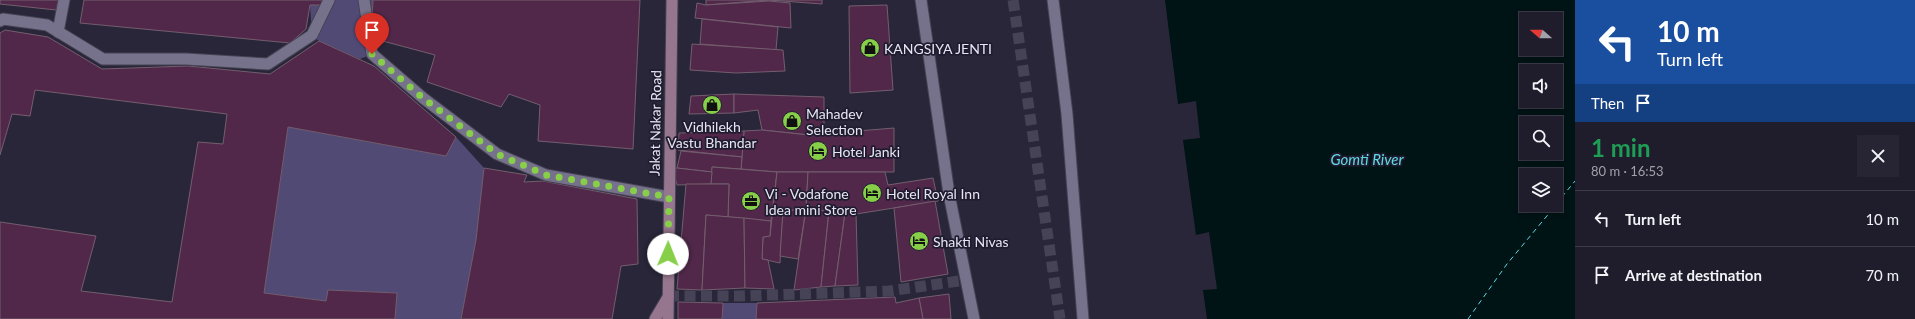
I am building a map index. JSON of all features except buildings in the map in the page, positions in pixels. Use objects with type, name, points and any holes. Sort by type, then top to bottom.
[{"type":"main road","name":"Jakat Nakar Road","points":[[668,319],[672,0]]},
{"type":"main road","points":[[655,319],[668,296]]},
{"type":"street","points":[[58,32],[64,0]]},
{"type":"street","points":[[0,21],[3,19],[47,25],[102,59],[186,59],[268,64],[312,35],[329,0]]},
{"type":"street","points":[[364,0],[372,54],[423,98],[497,154],[546,175],[669,197]]},
{"type":"street","points":[[920,0],[949,194],[974,319]]},
{"type":"street","points":[[1054,0],[1069,137],[1083,319]]},
{"type":"shaded area","points":[[322,0],[373,0],[372,18],[379,40],[372,54],[360,59],[319,41],[312,35],[310,5],[321,5]]},
{"type":"shaded area","points":[[288,127],[446,156],[456,137],[484,168],[476,240],[461,319],[395,319],[397,293],[329,290],[326,301],[264,293]]},
{"type":"shaded area","points":[[723,303],[757,303],[756,319],[722,319]]},
{"type":"water","name":"Gomti River","points":[[1165,0],[1575,0],[1575,319],[1207,319],[1203,290],[1217,289],[1209,232],[1196,235],[1183,140],[1200,138],[1196,101],[1178,104]]},
{"type":"ferry route","points":[[1563,196],[1575,181]]},
{"type":"ferry route","points":[[1468,319],[1507,264],[1550,212]]},
{"type":"tunnel","points":[[1013,0],[1060,319]]},
{"type":"tunnel","points":[[668,296],[740,296],[889,291],[966,280]]},
{"type":"place","name":"KANGSIYA JENTI","points":[[870,48]]},
{"type":"place","name":"Vidhilekh Vastu Bhandar","points":[[712,105]]},
{"type":"place","name":"Mahadev Selection","points":[[792,121]]},
{"type":"place","name":"Hotel Janki","points":[[818,151]]},
{"type":"place","name":"Hotel Royal Inn","points":[[872,193]]},
{"type":"place","name":"Vi - Vodafone Idea mini Store","points":[[751,201]]},
{"type":"place","name":"Shakti Nivas","points":[[919,241]]},
{"type":"route","points":[[372,54],[423,98],[497,154],[546,175],[669,197],[668,254]]}]
